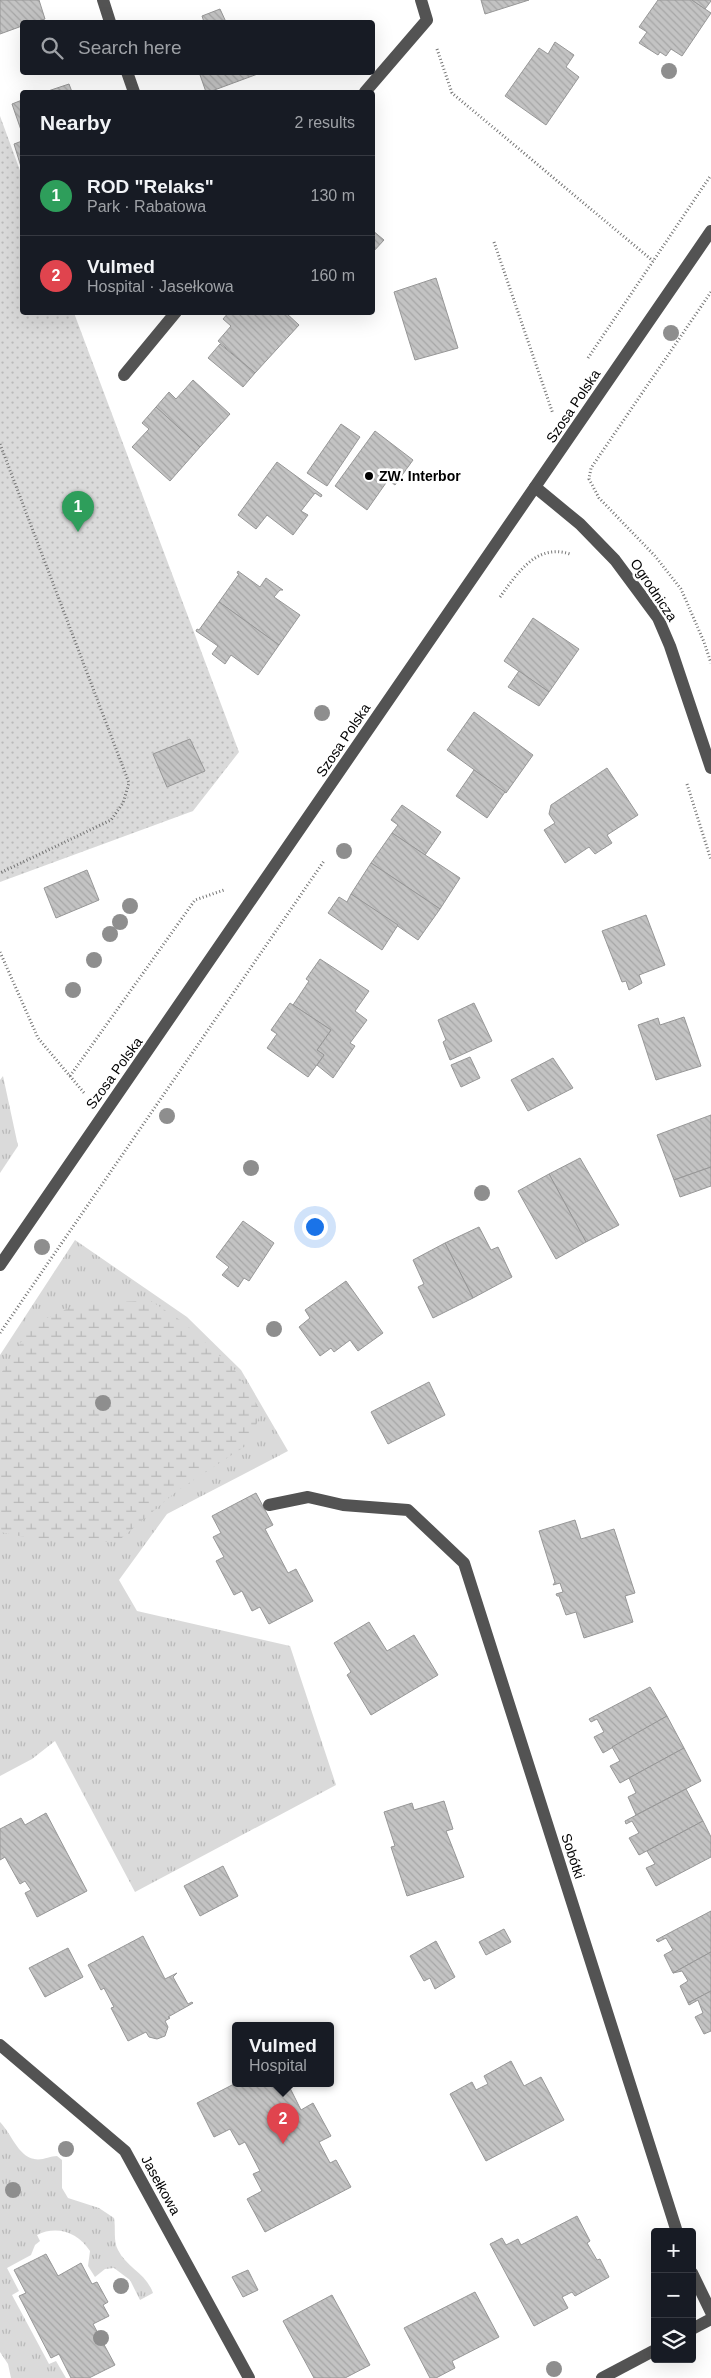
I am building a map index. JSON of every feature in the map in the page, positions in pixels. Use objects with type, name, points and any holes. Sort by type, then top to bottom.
[{"type":"street","points":[[102,0],[109,20]]},
{"type":"street","points":[[366,90],[427,20],[421,0]]},
{"type":"street","points":[[128,75],[133,90]]},
{"type":"street","name":"Szosa Polska","points":[[0,1266],[102,1114],[163,1030],[268,874],[711,231]]},
{"type":"street","points":[[124,375],[174,315]]},
{"type":"street","name":"Ogrodnicza","points":[[536,487],[580,524],[615,560],[658,618],[670,646],[711,768]]},
{"type":"street","name":"Sobótki","points":[[269,1505],[308,1497],[343,1506],[408,1510],[464,1563],[676,2228]]},
{"type":"street","name":"Jasełkowa","points":[[0,2045],[125,2151],[249,2378]]},
{"type":"street","points":[[696,2281],[711,2312]]},
{"type":"street","points":[[696,2327],[711,2319]]},
{"type":"street","points":[[602,2378],[651,2352]]},
{"type":"path","points":[[427,20],[452,93],[654,261]]},
{"type":"path","points":[[584,363],[711,176]]},
{"type":"path","points":[[494,242],[564,445]]},
{"type":"path","points":[[711,292],[591,468],[589,479],[599,498],[656,556],[681,590],[704,642],[711,663]]},
{"type":"path","points":[[552,410],[558,403]]},
{"type":"path","points":[[0,444],[129,782],[123,803],[111,820],[0,873]]},
{"type":"path","points":[[500,597],[523,566],[534,557],[561,551],[572,555]]},
{"type":"path","points":[[687,782],[711,860]]},
{"type":"path","points":[[0,1333],[324,861]]},
{"type":"path","points":[[70,1076],[196,900],[268,874]]},
{"type":"path","points":[[0,952],[38,1038],[102,1114]]},
{"type":"green space","points":[[0,116],[20,171],[20,315],[75,315],[239,752],[193,811],[0,882]]},
{"type":"green space","points":[[3,1076],[18,1146],[0,1173],[0,1080]]},
{"type":"green space","points":[[75,1240],[187,1317],[241,1370],[288,1451],[167,1514],[119,1580],[137,1611],[290,1646],[336,1785],[135,1892],[55,1741],[32,1759],[0,1776],[0,1355]]},
{"type":"green space","points":[[151,1301],[183,1322],[234,1369],[261,1411],[250,1443],[177,1491],[117,1542],[29,1538],[0,1532],[0,1375],[32,1325],[79,1303]]},
{"type":"green space","points":[[0,2122],[23,2154],[34,2159],[57,2156],[62,2160],[62,2188],[68,2198],[99,2208],[114,2218],[118,2250],[126,2262],[146,2280],[153,2293],[140,2300],[130,2280],[114,2268],[105,2269],[95,2277],[88,2266],[90,2251],[85,2244],[73,2235],[66,2232],[52,2231],[37,2235],[40,2241],[35,2245],[31,2255],[7,2268],[19,2291],[12,2295],[49,2364],[56,2361],[66,2378],[11,2378],[8,2364],[0,2352]]},
{"type":"building","points":[[0,0],[39,0],[45,19],[20,20],[20,27],[0,34]]},
{"type":"building","points":[[481,0],[529,0],[485,14]]},
{"type":"building","points":[[658,0],[692,0],[711,13],[682,56],[671,49],[666,56],[660,52],[658,55],[639,43],[647,32],[639,27]]},
{"type":"building","points":[[692,0],[711,0],[711,1],[705,9]]},
{"type":"building","points":[[220,9],[225,20],[203,20],[202,16]]},
{"type":"building","points":[[555,42],[574,55],[566,67],[579,77],[546,125],[505,96],[539,48],[548,54]]},
{"type":"building","points":[[200,75],[255,75],[214,90],[205,90]]},
{"type":"building","points":[[69,84],[71,90],[51,90]]},
{"type":"building","points":[[20,101],[20,127],[12,104]]},
{"type":"building","points":[[20,142],[20,164],[14,144]]},
{"type":"building","points":[[375,232],[384,240],[375,250]]},
{"type":"building","points":[[436,278],[458,348],[415,360],[394,292]]},
{"type":"building","points":[[226,315],[288,315],[299,325],[255,373],[218,341],[231,326],[223,319]]},
{"type":"building","points":[[220,344],[255,373],[243,387],[208,358]]},
{"type":"building","points":[[193,380],[230,414],[200,447],[156,407],[169,392],[176,399]]},
{"type":"building","points":[[156,407],[200,447],[170,481],[132,447],[149,429],[142,423]]},
{"type":"building","points":[[341,424],[360,437],[327,486],[307,473]]},
{"type":"building","points":[[375,431],[413,460],[395,485],[388,480],[367,510],[335,486]]},
{"type":"building","points":[[277,462],[322,495],[321,497],[315,493],[301,511],[308,515],[293,535],[267,515],[256,529],[238,515]]},
{"type":"building","points":[[238,571],[260,587],[266,578],[283,590],[280,590],[274,597],[300,615],[279,645],[219,602],[239,574],[237,573]]},
{"type":"building","points":[[219,602],[279,645],[258,675],[231,655],[225,664],[212,654],[218,646],[196,631],[197,629],[199,630]]},
{"type":"building","points":[[533,618],[579,649],[549,692],[504,661]]},
{"type":"building","points":[[519,671],[549,692],[539,706],[508,687]]},
{"type":"building","points":[[474,712],[533,755],[506,793],[447,750]]},
{"type":"building","points":[[190,739],[205,771],[167,787],[153,754]]},
{"type":"building","points":[[607,768],[638,815],[607,835],[612,843],[595,854],[589,847],[565,863],[544,830],[555,823],[549,814],[551,805]]},
{"type":"building","points":[[474,770],[505,792],[487,818],[456,796]]},
{"type":"building","points":[[402,805],[441,832],[425,855],[392,833],[398,825],[391,820]]},
{"type":"building","points":[[392,833],[460,878],[440,909],[371,863]]},
{"type":"building","points":[[371,863],[440,909],[418,940],[351,894]]},
{"type":"building","points":[[87,870],[99,900],[56,918],[44,888]]},
{"type":"building","points":[[351,894],[398,925],[382,950],[328,913],[339,897],[347,902]]},
{"type":"building","points":[[646,915],[665,965],[639,975],[642,983],[629,990],[626,981],[622,982],[602,931]]},
{"type":"building","points":[[320,959],[369,991],[355,1011],[367,1020],[350,1043],[355,1046],[333,1078],[317,1065],[324,1055],[317,1050],[331,1030],[293,1005],[309,981],[306,979]]},
{"type":"building","points":[[290,1003],[331,1030],[317,1050],[324,1055],[308,1077],[267,1048],[277,1034],[271,1030]]},
{"type":"building","points":[[474,1003],[492,1041],[450,1060],[443,1042],[446,1040],[438,1020]]},
{"type":"building","points":[[684,1017],[701,1066],[656,1080],[638,1025],[658,1018],[660,1025]]},
{"type":"building","points":[[470,1057],[480,1078],[461,1087],[451,1065]]},
{"type":"building","points":[[553,1058],[573,1088],[528,1111],[511,1080]]},
{"type":"building","points":[[711,1115],[711,1167],[674,1180],[657,1135]]},
{"type":"building","points":[[580,1158],[619,1225],[586,1242],[549,1174]]},
{"type":"building","points":[[711,1167],[711,1186],[680,1197],[674,1180]]},
{"type":"building","points":[[549,1174],[586,1242],[556,1259],[518,1191]]},
{"type":"building","points":[[243,1221],[274,1243],[249,1281],[244,1278],[238,1287],[222,1275],[229,1267],[216,1257]]},
{"type":"building","points":[[479,1227],[491,1250],[498,1247],[512,1277],[473,1298],[445,1243]]},
{"type":"building","points":[[445,1243],[473,1298],[433,1318],[418,1287],[424,1284],[413,1260]]},
{"type":"building","points":[[346,1281],[383,1333],[358,1351],[350,1340],[334,1352],[331,1348],[320,1356],[299,1327],[310,1318],[305,1310]]},
{"type":"building","points":[[429,1382],[445,1415],[388,1444],[371,1412]]},
{"type":"building","points":[[256,1493],[273,1525],[265,1529],[288,1573],[296,1569],[313,1601],[269,1624],[260,1607],[252,1611],[242,1591],[234,1595],[216,1561],[224,1557],[213,1537],[221,1533],[212,1516]]},
{"type":"building","points":[[575,1520],[581,1539],[614,1529],[635,1593],[625,1596],[633,1622],[584,1638],[576,1612],[566,1615],[559,1596],[556,1594],[563,1592],[560,1583],[553,1585],[555,1582],[539,1531]]},
{"type":"building","points":[[369,1622],[387,1651],[414,1635],[438,1675],[371,1715],[347,1675],[351,1672],[334,1643]]},
{"type":"building","points":[[650,1687],[667,1716],[603,1753],[594,1737],[604,1732],[597,1719],[591,1722],[589,1719]]},
{"type":"building","points":[[667,1716],[684,1748],[620,1783],[610,1766],[620,1761],[612,1747]]},
{"type":"building","points":[[684,1748],[701,1781],[636,1815],[628,1797],[636,1793],[629,1778]]},
{"type":"building","points":[[686,1789],[703,1821],[639,1855],[629,1838],[639,1833],[632,1821],[626,1824],[625,1821]]},
{"type":"building","points":[[444,1801],[453,1829],[446,1831],[464,1877],[407,1896],[391,1847],[395,1846],[384,1812],[412,1803],[414,1810]]},
{"type":"building","points":[[46,1813],[87,1891],[37,1917],[25,1893],[31,1890],[25,1881],[20,1884],[5,1857],[0,1860],[0,1829],[21,1818],[25,1825]]},
{"type":"building","points":[[703,1821],[711,1837],[711,1857],[656,1886],[646,1868],[655,1864],[647,1851]]},
{"type":"building","points":[[223,1866],[238,1896],[200,1916],[184,1886]]},
{"type":"building","points":[[711,1911],[711,1952],[673,1973],[664,1955],[673,1950],[666,1938],[658,1942],[656,1940]]},
{"type":"building","points":[[504,1929],[511,1942],[486,1955],[479,1942]]},
{"type":"building","points":[[143,1936],[165,1979],[177,1973],[173,1977],[188,2004],[193,2003],[168,2017],[170,2018],[165,2021],[168,2027],[165,2036],[157,2039],[149,2037],[146,2032],[128,2041],[111,2008],[114,2007],[104,1988],[101,1990],[88,1965]]},
{"type":"building","points":[[436,1941],[455,1977],[435,1989],[430,1978],[424,1981],[410,1956]]},
{"type":"building","points":[[68,1948],[83,1977],[45,1997],[29,1968]]},
{"type":"building","points":[[711,1952],[711,1991],[688,2003],[680,1986],[688,1981],[682,1971],[673,1973]]},
{"type":"building","points":[[711,1991],[711,2031],[704,2034],[695,2017],[703,2013],[698,2000],[689,2005],[688,2003]]},
{"type":"building","points":[[511,2061],[524,2086],[541,2077],[564,2120],[486,2161],[450,2094],[472,2082],[476,2090],[488,2084],[484,2076]]},
{"type":"building","points":[[232,2085],[232,2087],[292,2087],[290,2088],[301,2110],[313,2103],[331,2136],[319,2142],[330,2163],[336,2160],[351,2187],[265,2232],[247,2199],[262,2191],[253,2174],[260,2171],[245,2142],[239,2145],[230,2129],[214,2137],[197,2103]]},
{"type":"building","points":[[577,2216],[590,2241],[587,2243],[597,2260],[600,2259],[609,2277],[575,2296],[572,2292],[562,2297],[568,2308],[534,2326],[490,2244],[502,2238],[506,2245],[518,2239],[521,2245]]},
{"type":"building","points":[[46,2254],[58,2276],[81,2263],[92,2284],[97,2282],[108,2302],[103,2305],[109,2316],[93,2324],[115,2365],[89,2378],[71,2378],[59,2354],[51,2358],[19,2296],[26,2293],[14,2270]]},
{"type":"building","points":[[248,2270],[258,2290],[243,2297],[232,2277]]},
{"type":"building","points":[[475,2292],[499,2337],[452,2361],[455,2368],[436,2378],[430,2378],[404,2328]]},
{"type":"building","points":[[332,2295],[370,2365],[345,2378],[314,2378],[283,2321]]},
{"type":"place","name":"ZW. Interbor","points":[[369,476]]},
{"type":"place","name":"ROD \"Relaks\"","points":[[78,532]]},
{"type":"place","name":"Vulmed","points":[[283,2144]]}]
